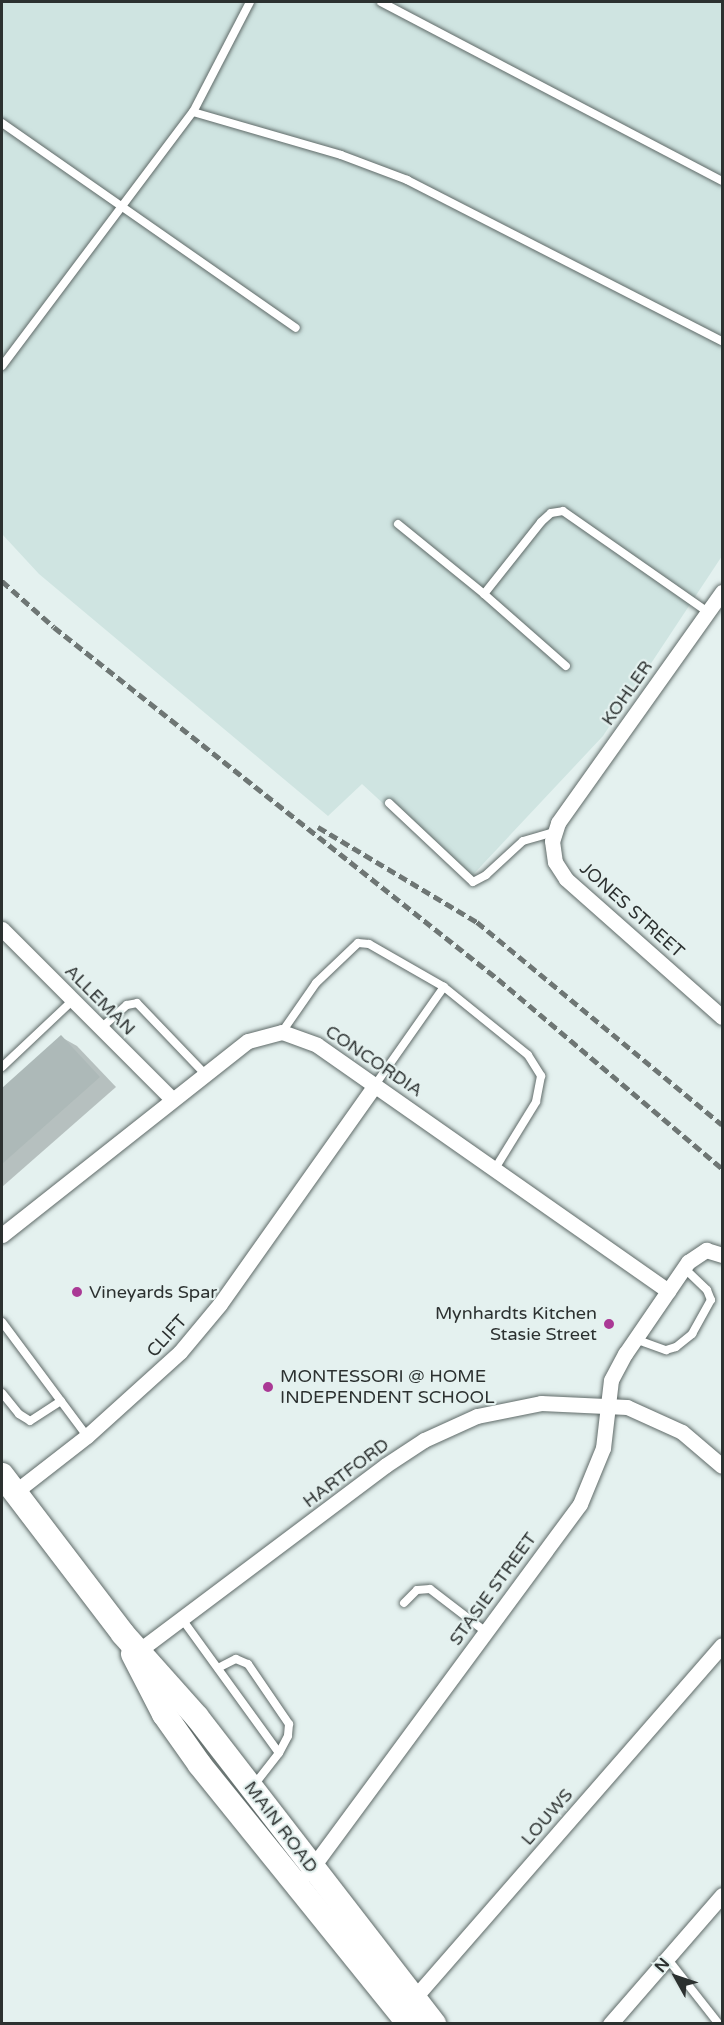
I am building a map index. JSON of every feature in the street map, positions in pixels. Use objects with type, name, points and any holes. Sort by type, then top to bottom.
[{"type":"main road","name":"MAIN ROAD","points":[[8,1483],[132,1646],[252,1788],[305,1877]]},
{"type":"main road","name":"MAIN ROAD","points":[[132,1646],[174,1728],[305,1877],[407,2012],[434,2024]]},
{"type":"street","name":"KOHLER","points":[[554,832],[563,816],[723,592]]},
{"type":"street","name":"JONES STREET","points":[[554,832],[555,862],[566,879],[723,1017]]},
{"type":"street","name":"ALLEMAN","points":[[2,929],[172,1099]]},
{"type":"street","points":[[2,1235],[248,1041],[282,1032]]},
{"type":"street","name":"CONCORDIA","points":[[282,1032],[317,1045],[496,1167],[668,1291]]},
{"type":"street","name":"CLIFT","points":[[8,1483],[87,1436],[160,1373],[200,1329],[375,1085]]},
{"type":"street","name":"STASIE STREET","points":[[305,1877],[580,1504],[603,1448],[606,1405],[611,1380],[668,1291],[684,1268],[706,1250],[723,1254]]},
{"type":"street","name":"HARTFORD","points":[[132,1646],[182,1619],[386,1465],[455,1424],[541,1403],[627,1407],[662,1420],[723,1466]]},
{"type":"street","name":"LOUWS","points":[[407,2012],[723,1645]]},
{"type":"street","points":[[610,2024],[723,1895]]},
{"type":"lane","points":[[2,366],[123,209],[192,112],[250,2]]},
{"type":"lane","points":[[381,2],[723,181]]},
{"type":"lane","points":[[192,112],[330,151],[407,180],[723,341]]},
{"type":"lane","points":[[2,123],[296,328]]},
{"type":"lane","points":[[484,594],[541,522],[551,513],[563,511],[708,612]]},
{"type":"lane","points":[[398,524],[484,594],[566,666]]},
{"type":"lane","points":[[389,803],[473,882],[489,873],[516,845],[554,832]]},
{"type":"lane","points":[[282,1032],[316,983],[358,943],[377,948],[444,987],[528,1055],[541,1076],[536,1102],[496,1167]]},
{"type":"lane","points":[[375,1085],[444,987]]},
{"type":"lane","points":[[2,1066],[72,1001]]},
{"type":"lane","points":[[100,1029],[127,1005],[137,1003],[205,1074]]},
{"type":"lane","points":[[636,1339],[666,1350],[676,1347],[692,1334],[709,1306],[711,1295],[684,1268]]},
{"type":"lane","points":[[2,1322],[87,1436]]},
{"type":"lane","points":[[2,1394],[30,1421],[61,1401]]},
{"type":"lane","points":[[404,1603],[417,1590],[430,1589],[486,1632]]},
{"type":"lane","points":[[182,1619],[279,1753]]},
{"type":"lane","points":[[218,1668],[230,1660],[242,1660],[278,1704],[289,1724],[288,1736],[279,1753],[252,1788]]},
{"type":"lane","points":[[667,1958],[719,2024]]},
{"type":"shaded area","points":[[2,2],[722,2],[722,556],[603,736],[467,881],[362,784],[328,816],[39,574],[2,534]]},
{"type":"building","points":[[61,1035],[100,1077],[2,1164],[2,1088]]},
{"type":"railway","points":[[2,581],[54,627],[498,979],[722,1168]]},
{"type":"railway","points":[[318,827],[477,922],[722,1125]]},
{"type":"place","name":"Vineyards Spar","points":[[77,1292]]},
{"type":"place","name":"Mynhardts Kitchen Stasie Street","points":[[609,1324]]},
{"type":"place","name":"MONTESSORI @ HOME INDEPENDENT SCHOOL","points":[[268,1387]]}]
